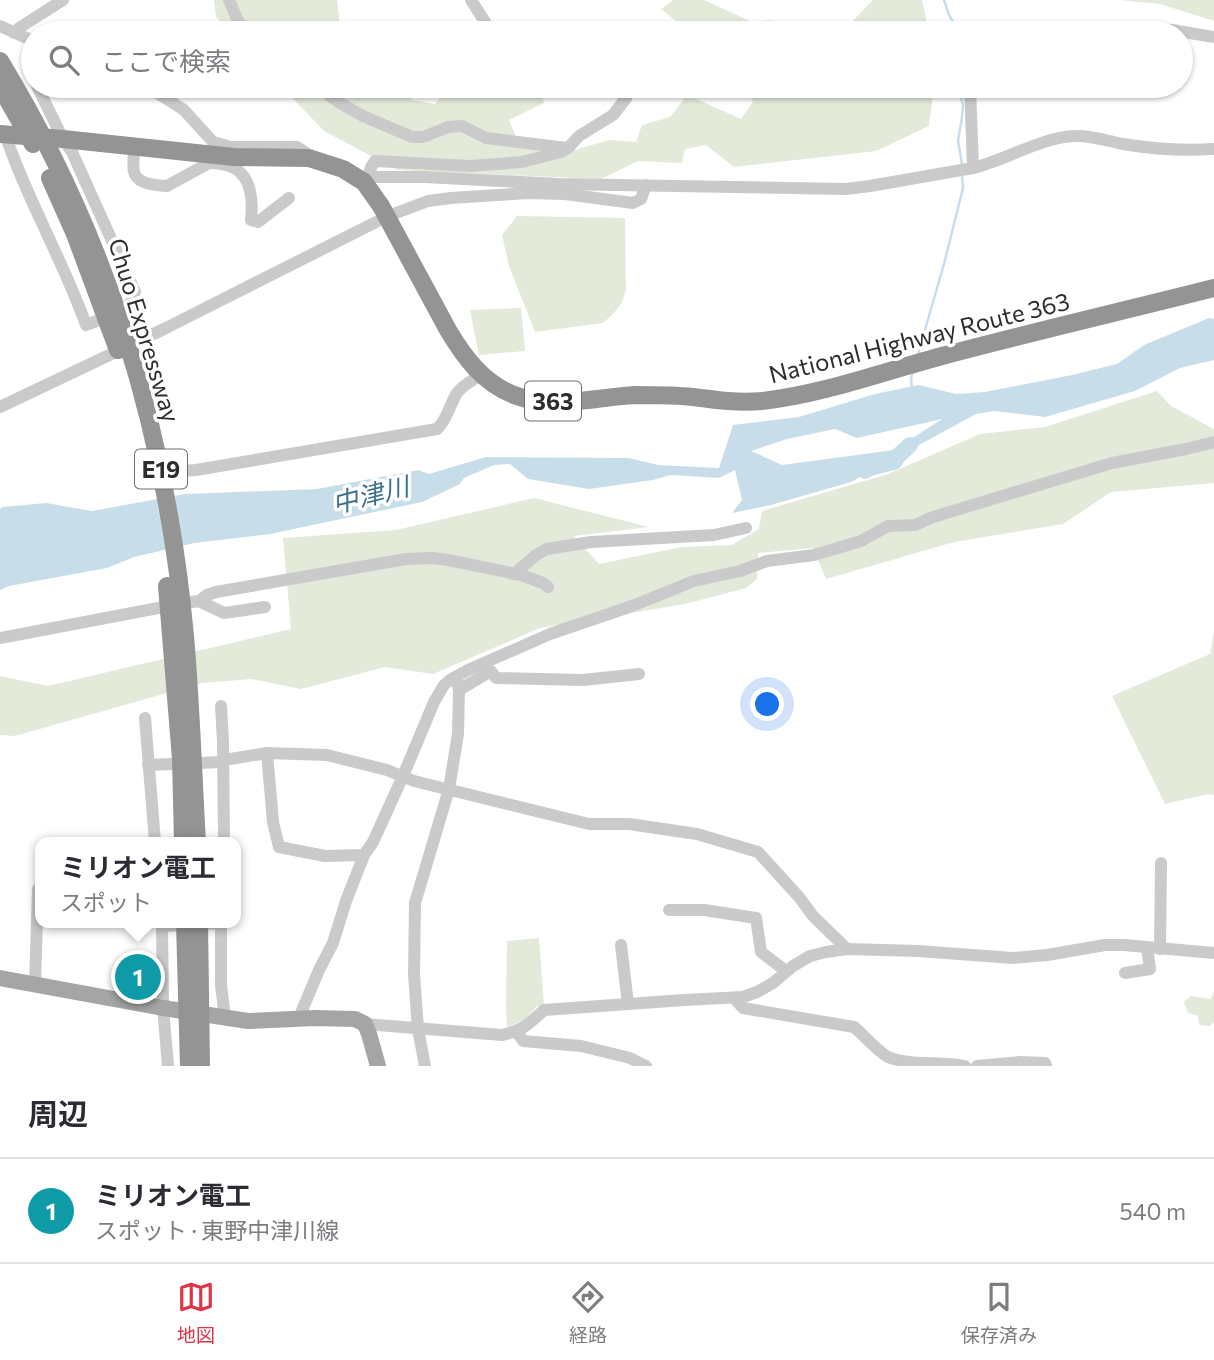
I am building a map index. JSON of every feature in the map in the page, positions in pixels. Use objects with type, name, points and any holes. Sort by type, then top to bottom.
[{"type":"highway","name":"Chuo Expressway","points":[[0,61],[46,157],[75,234],[111,310],[150,469],[178,637],[197,837]]},
{"type":"highway","name":"Chuo Expressway","points":[[0,86],[28,122]]},
{"type":"highway","name":"National Highway Route 363","points":[[2,134],[134,147],[215,159],[309,158],[366,180],[459,350],[480,374],[514,395],[541,401],[666,394],[733,402],[761,401],[804,394],[942,356],[1214,288]]},
{"type":"highway","name":"Chuo Expressway","points":[[178,637],[183,837]]},
{"type":"highway","points":[[185,928],[189,1066]]},
{"type":"highway","points":[[199,928],[201,1066]]},
{"type":"main road","points":[[0,978],[166,1009],[248,1021],[355,1019],[365,1024],[378,1066]]},
{"type":"street","points":[[30,21],[64,0]]},
{"type":"street","points":[[229,0],[238,21]]},
{"type":"street","points":[[471,0],[484,21]]},
{"type":"street","points":[[0,26],[21,36]]},
{"type":"street","points":[[14,33],[21,27]]},
{"type":"street","points":[[1193,34],[1214,37]]},
{"type":"street","points":[[2,134],[86,325],[126,308],[133,301],[135,292],[72,152],[43,98]]},
{"type":"street","points":[[165,98],[184,110],[213,142],[231,147],[297,147],[309,158]]},
{"type":"street","points":[[333,98],[363,116],[412,137],[423,137],[448,127],[462,126],[486,138],[568,148]]},
{"type":"street","points":[[626,98],[613,115],[579,135],[561,152],[533,160],[470,166],[375,161],[366,180],[425,177],[558,184],[846,189],[973,168],[1057,138],[1077,136],[1168,149],[1214,149]]},
{"type":"street","points":[[970,98],[973,168]]},
{"type":"street","points":[[134,147],[133,170],[140,182],[167,186],[215,159],[234,168],[244,176],[250,191],[253,206],[251,220],[258,222],[289,198]]},
{"type":"street","points":[[396,213],[428,201],[528,193],[565,194],[633,203],[641,199],[646,185]]},
{"type":"street","points":[[0,407],[164,329],[380,220]]},
{"type":"street","points":[[167,472],[196,470],[437,429],[460,389],[480,374]]},
{"type":"street","points":[[298,1020],[332,943],[364,855],[373,842],[403,776],[433,702],[444,685],[456,677],[550,634],[694,581],[740,571],[767,561],[826,552],[861,541],[888,526],[915,525],[933,517],[1112,463],[1214,442]]},
{"type":"street","points":[[514,574],[547,549],[591,542],[714,535],[746,528]]},
{"type":"street","points":[[0,638],[198,601],[216,592],[406,559],[447,560],[533,579],[548,587]]},
{"type":"street","points":[[198,601],[224,613],[265,607]]},
{"type":"street","points":[[459,690],[491,671],[496,678],[583,680],[639,674]]},
{"type":"street","points":[[425,1066],[418,1029],[414,974],[415,903],[449,789],[458,734],[459,690],[456,677]]},
{"type":"street","points":[[221,706],[224,837]]},
{"type":"street","points":[[145,718],[155,837]]},
{"type":"street","points":[[267,753],[273,822],[279,847],[325,856],[364,855]]},
{"type":"street","points":[[148,765],[223,761],[267,753],[327,755],[370,765],[414,781],[589,824],[629,824],[697,834],[758,852],[813,916],[847,949]]},
{"type":"street","points":[[1125,973],[1150,970],[1161,863]]},
{"type":"street","points":[[669,910],[704,910],[756,918],[761,953],[786,971]]},
{"type":"street","points":[[35,984],[37,928]]},
{"type":"street","points":[[162,928],[168,1066]]},
{"type":"street","points":[[221,928],[221,1017]]},
{"type":"street","points":[[621,945],[628,1004]]},
{"type":"street","points":[[365,1024],[502,1035],[517,1032],[544,1010],[734,998],[757,992],[810,956],[847,949],[1013,958],[1105,945],[1214,953]]},
{"type":"street","points":[[734,998],[743,1008],[854,1027],[878,1050],[905,1063],[952,1063],[965,1066]]},
{"type":"street","points":[[517,1032],[523,1041],[581,1046],[630,1058],[646,1066]]},
{"type":"street","points":[[977,1066],[1020,1062],[1045,1063],[1046,1066]]},
{"type":"green space","points":[[214,0],[337,0],[340,21],[220,21],[216,17]]},
{"type":"green space","points":[[673,0],[704,0],[750,21],[676,21],[661,9]]},
{"type":"green space","points":[[873,0],[922,0],[926,21],[853,21]]},
{"type":"green space","points":[[1119,0],[1214,0],[1214,21],[1160,4]]},
{"type":"green space","points":[[292,98],[410,98],[435,104],[440,98],[543,98],[544,103],[509,120],[519,144],[575,150],[609,140],[636,142],[642,125],[670,117],[685,98],[694,98],[741,119],[753,102],[751,98],[932,98],[929,126],[876,151],[734,167],[706,145],[685,149],[682,163],[638,161],[601,179],[397,170],[324,131]]},
{"type":"green space","points":[[517,216],[625,218],[626,290],[621,304],[603,323],[535,332],[509,266],[502,235]]},
{"type":"green space","points":[[521,308],[525,351],[479,355],[470,310]]},
{"type":"green space","points":[[1157,391],[1171,406],[1214,429],[1214,483],[1111,492],[1063,524],[954,542],[826,579],[813,548],[758,553],[757,579],[746,588],[685,604],[540,628],[433,674],[385,667],[301,689],[251,679],[202,683],[15,736],[0,735],[0,676],[48,686],[291,629],[283,538],[396,530],[534,498],[649,527],[574,536],[599,564],[682,547],[732,545],[759,529],[762,511],[888,474],[980,434],[1045,427]]},
{"type":"green space","points":[[1214,631],[1214,795],[1165,804],[1112,696],[1210,654]]},
{"type":"green space","points":[[539,938],[544,1005],[537,1006],[525,1019],[507,1028],[507,941]]},
{"type":"green space","points":[[1214,992],[1214,1022],[1210,1026],[1199,1025],[1198,1016],[1188,1013],[1184,1002],[1191,996],[1210,999]]},
{"type":"water","points":[[1209,318],[1214,319],[1214,360],[1180,368],[1135,391],[1045,417],[994,411],[976,414],[851,482],[771,505],[732,513],[742,500],[735,470],[719,478],[670,475],[589,489],[528,479],[510,464],[494,465],[464,478],[460,484],[422,502],[270,534],[194,543],[134,557],[107,568],[9,586],[0,590],[2,507],[46,503],[92,511],[185,494],[317,489],[418,470],[429,474],[486,457],[629,458],[658,465],[719,468],[733,425],[799,417],[875,394],[919,385],[956,394],[985,392],[1117,364],[1144,345]],"holes":[[[942,419],[894,450],[782,465],[751,451],[787,439],[835,429],[857,438]]]},
{"type":"waterway","points":[[944,0],[953,21]]},
{"type":"waterway","points":[[961,98],[963,105],[958,141],[962,164]]},
{"type":"waterway","points":[[918,354],[963,188],[962,174]]},
{"type":"waterway","points":[[912,388],[913,371]]},
{"type":"waterway","name":"中津川","points":[[865,471],[894,462],[910,445]]},
{"type":"place","name":"ミリオン電工","points":[[138,977]]}]
